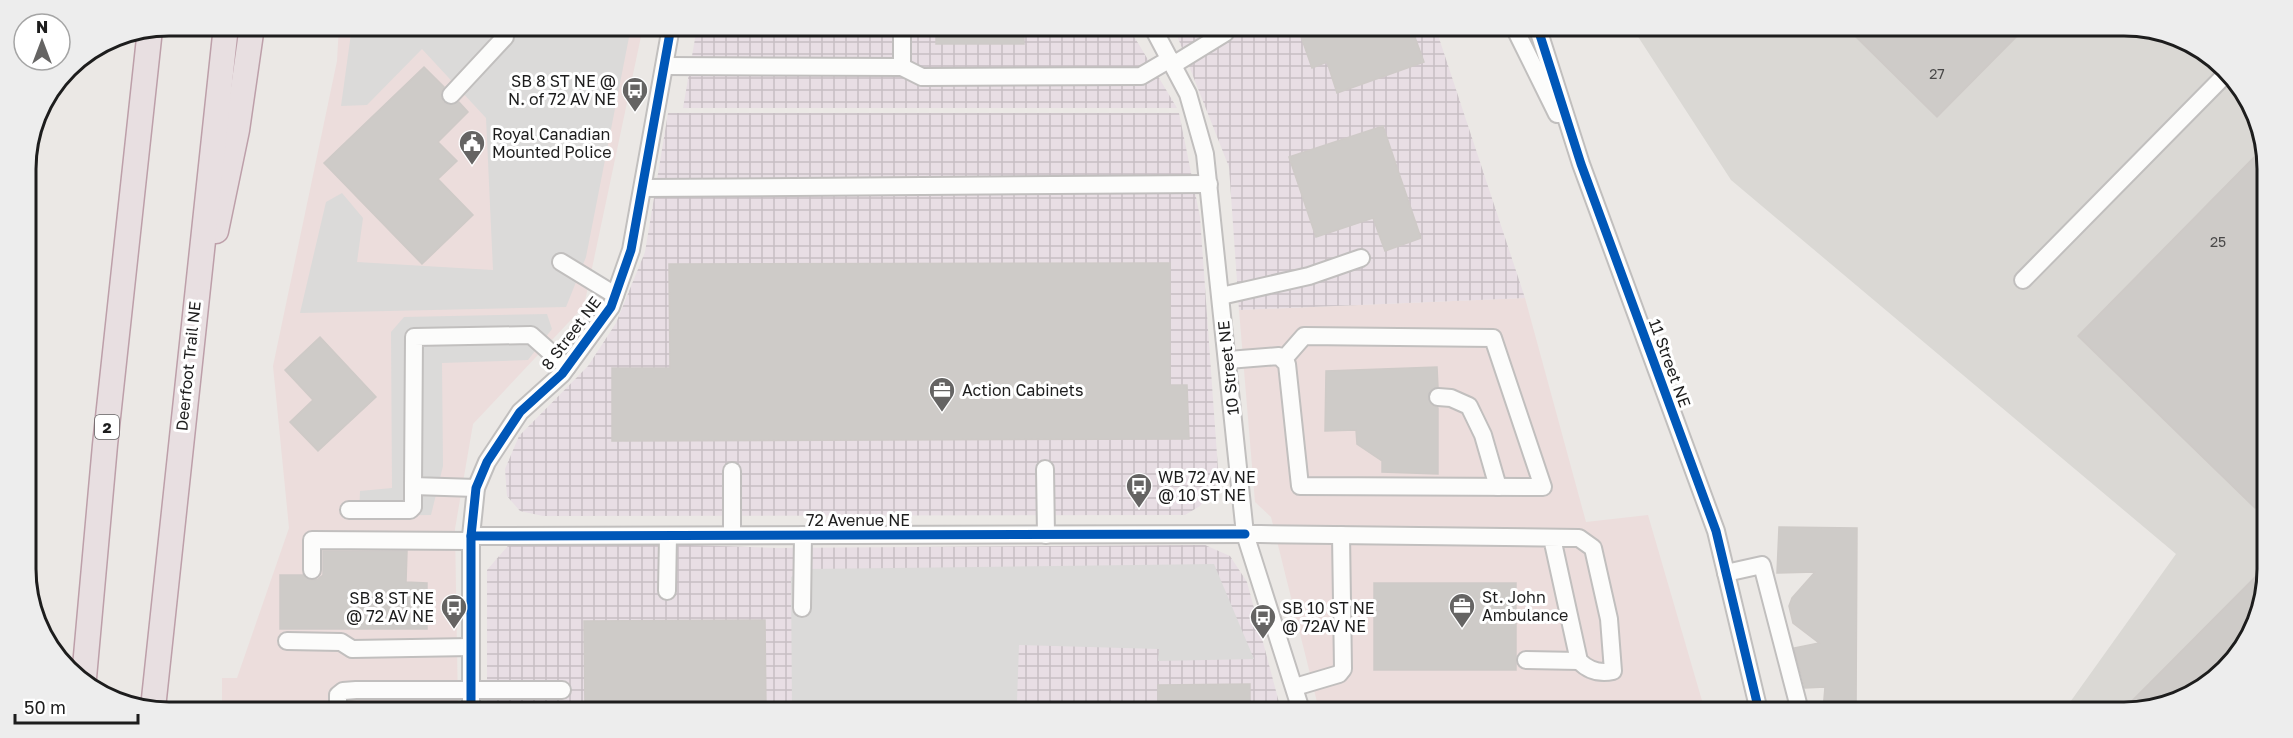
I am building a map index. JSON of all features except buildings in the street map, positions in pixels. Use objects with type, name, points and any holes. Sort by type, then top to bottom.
[{"type":"highway","name":"Deerfoot Trail NE","points":[[154,701],[225,36]]},
{"type":"highway","points":[[196,291],[218,226],[237,130],[251,36]]},
{"type":"highway","name":"2","points":[[85,671],[105,445],[149,38]]},
{"type":"street","name":"8 Street NE","points":[[471,702],[471,538],[476,488],[487,462],[520,412],[567,367],[611,307],[631,250],[670,36]]},
{"type":"street","points":[[902,36],[902,67]]},
{"type":"street","name":"10 Street NE","points":[[1157,36],[1188,94],[1205,154],[1245,534],[1299,702]]},
{"type":"street","points":[[665,66],[902,67],[921,76],[1141,76],[1220,36]]},
{"type":"street","name":"11 Street NE","points":[[1518,36],[1581,164]]},
{"type":"street","name":"11 Street NE","points":[[1540,36],[1581,164],[1716,531],[1757,702]]},
{"type":"street","points":[[451,94],[505,37]]},
{"type":"street","points":[[2023,280],[2221,79]]},
{"type":"street","points":[[643,188],[1209,184]]},
{"type":"street","points":[[1221,296],[1310,276],[1361,258]]},
{"type":"street","points":[[561,262],[615,295]]},
{"type":"street","points":[[349,510],[410,510],[413,507],[414,337],[531,335],[567,367]]},
{"type":"street","points":[[1227,360],[1279,356],[1283,360],[1287,364],[1300,486],[1543,487],[1492,338],[1304,336],[1283,360]]},
{"type":"street","points":[[1438,397],[1450,398],[1470,406],[1483,435],[1498,487]]},
{"type":"street","points":[[1045,470],[1046,535]]},
{"type":"street","points":[[732,471],[732,535]]},
{"type":"street","points":[[413,486],[476,488]]},
{"type":"street","name":"72 Avenue NE","points":[[312,570],[312,540],[732,535],[1245,534],[1579,538],[1593,549],[1609,619],[1613,671],[1604,673],[1587,669],[1579,662]]},
{"type":"street","points":[[802,608],[803,535]]},
{"type":"street","points":[[1295,687],[1339,674],[1343,669],[1341,535]]},
{"type":"street","points":[[667,591],[668,536]]},
{"type":"street","points":[[1526,660],[1579,662],[1552,538]]},
{"type":"street","points":[[1726,573],[1762,565],[1798,702]]},
{"type":"street","points":[[287,641],[341,642],[352,649],[471,648]]},
{"type":"street","points":[[338,702],[338,695],[343,691],[562,690]]},
{"type":"shaded area","points":[[338,36],[641,36],[584,306],[473,424],[455,529],[458,702],[222,702],[222,678],[237,678],[289,528],[273,366],[337,61]]},
{"type":"shaded area","points":[[351,36],[629,36],[586,257],[566,307],[300,313],[326,202],[342,193],[363,218],[357,262],[493,270],[486,118],[422,49],[367,105],[341,106]]},
{"type":"shaded area","points":[[695,36],[1134,36],[1177,108],[683,108]]},
{"type":"shaded area","points":[[1177,36],[1438,36],[1525,298],[1239,310],[1229,167]]},
{"type":"shaded area","points":[[1638,36],[2141,37],[2175,46],[2205,64],[2218,75],[2243,110],[2250,126],[2257,160],[2257,569],[2250,612],[2235,643],[2218,663],[2190,684],[2167,695],[2133,702],[2070,702],[2176,554],[1731,180]]},
{"type":"shaded area","points":[[668,113],[1179,113],[1200,217],[1218,469],[1215,487],[1200,506],[1185,515],[543,516],[520,511],[507,496],[505,469],[519,436],[588,366],[616,323],[645,252]]},
{"type":"shaded area","points":[[1525,298],[1586,522],[1648,515],[1702,702],[1317,702],[1271,517],[1255,502],[1239,310]]},
{"type":"shaded area","points":[[547,314],[552,329],[528,360],[442,363],[443,466],[431,515],[359,516],[360,491],[392,488],[391,332],[404,317]]},
{"type":"shaded area","points":[[514,539],[777,548],[1205,545],[1230,556],[1247,582],[1279,702],[487,702],[487,570]]},
{"type":"shaded area","points":[[1214,564],[1254,659],[1158,661],[1159,649],[1019,645],[1017,701],[792,702],[791,577],[809,569]]},
{"type":"cycle path","points":[[471,702],[471,536],[476,488],[487,462],[520,412],[562,374],[611,307],[631,250],[669,36]]},
{"type":"cycle path","points":[[1540,36],[1581,164],[1716,531],[1757,702]]},
{"type":"cycle path","points":[[471,536],[1245,534]]},
{"type":"place","name":"SB 8 ST NE @ N. of 72 AV NE","points":[[635,113]]},
{"type":"place","name":"Royal Canadian Mounted Police","points":[[472,166]]},
{"type":"place","name":"Action Cabinets","points":[[942,413]]},
{"type":"place","name":"WB 72 AV NE @ 10 ST NE","points":[[1139,509]]},
{"type":"place","name":"St. John Ambulance","points":[[1462,629]]},
{"type":"place","name":"SB 8 ST NE @ 72 AV NE","points":[[454,630]]},
{"type":"place","name":"SB 10 ST NE @ 72AV NE","points":[[1263,640]]}]
